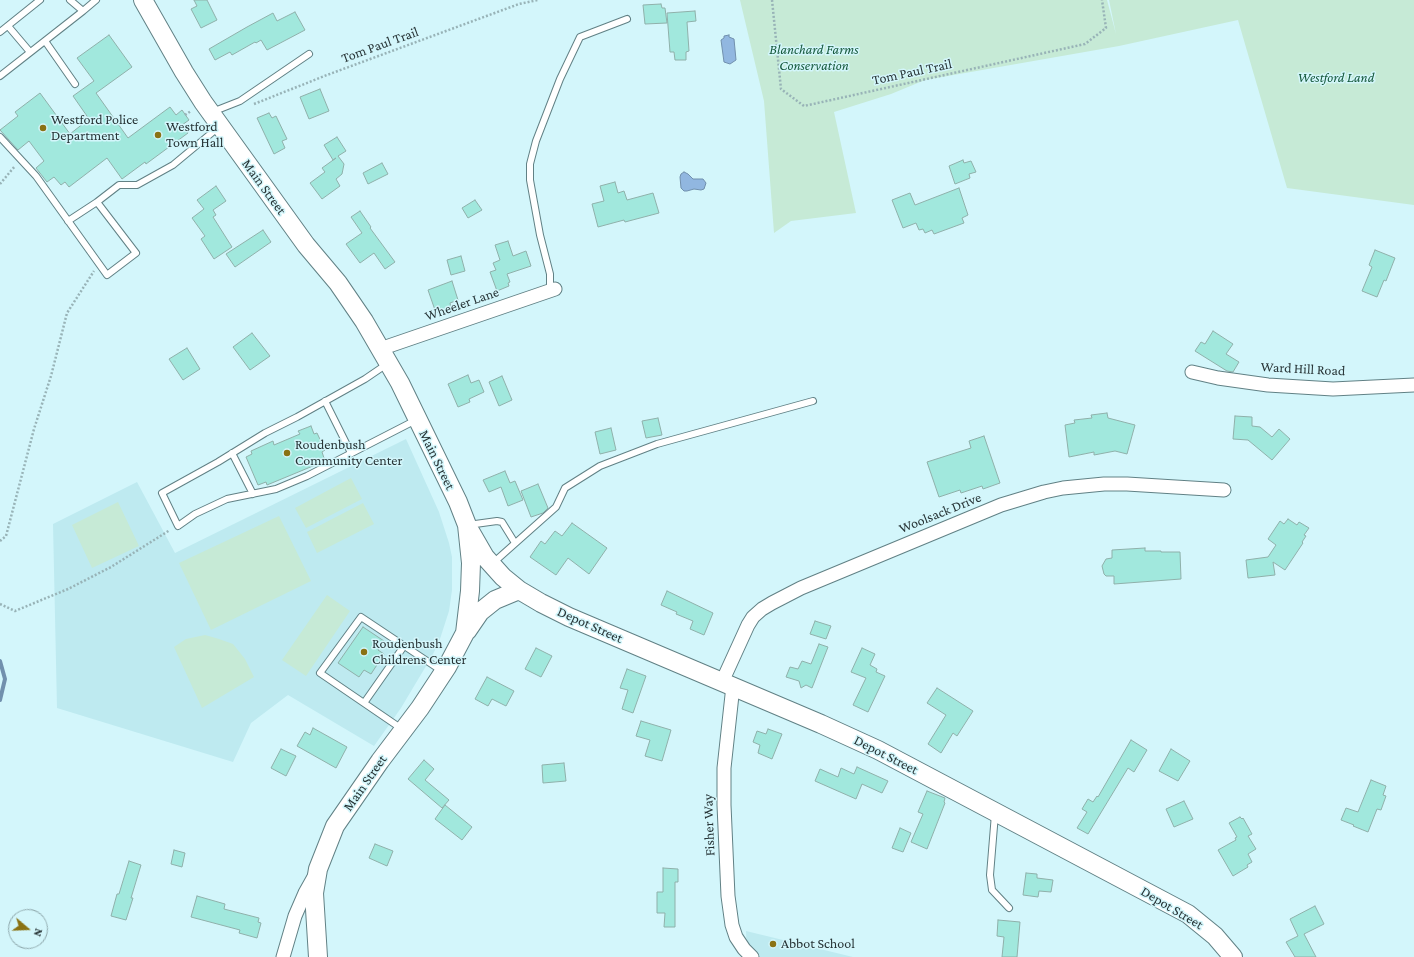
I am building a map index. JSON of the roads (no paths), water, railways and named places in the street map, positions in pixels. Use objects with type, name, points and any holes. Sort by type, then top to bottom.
[{"type":"main road","name":"Main Street","points":[[142,2],[184,72],[215,119],[306,245],[338,283],[364,321],[417,419],[458,502],[467,525],[471,563],[470,591],[465,633],[444,672],[420,708],[336,826],[318,868],[314,893],[318,957]]},
{"type":"main road","name":"Depot Street","points":[[467,525],[485,557],[502,577],[518,590],[541,603],[569,617],[858,741],[1188,914],[1215,936],[1233,957]]},
{"type":"main road","points":[[465,633],[480,612],[496,600],[518,590]]},
{"type":"street","name":"Wheeler Lane","points":[[384,356],[552,290]]},
{"type":"street","name":"Ward Hill Road","points":[[1192,372],[1218,378],[1268,385],[1333,389],[1414,385]]},
{"type":"street","name":"Woolsack Drive","points":[[727,684],[751,621],[762,609],[801,588],[1001,505],[1063,488],[1104,484],[1224,490]]},
{"type":"street","name":"Fisher Way","points":[[727,684],[724,805],[728,896],[732,925],[736,936],[744,949],[752,957]]},
{"type":"street","points":[[282,957],[295,916],[318,868]]},
{"type":"lane","points":[[0,32],[40,0]]},
{"type":"lane","points":[[70,0],[83,11]]},
{"type":"lane","points":[[0,76],[96,0]]},
{"type":"lane","points":[[552,290],[530,180],[530,164],[536,141],[560,80],[580,36],[627,19]]},
{"type":"lane","points":[[8,26],[30,52]]},
{"type":"lane","points":[[45,41],[75,84]]},
{"type":"lane","points":[[68,221],[98,202],[119,185],[137,184],[172,165],[215,119],[309,54]]},
{"type":"lane","points":[[0,137],[36,176],[107,275],[136,253],[98,202]]},
{"type":"lane","points":[[384,356],[365,379],[265,433],[162,493],[178,526],[195,514],[227,499],[276,489],[295,481],[417,419]]},
{"type":"lane","points":[[325,401],[351,453]]},
{"type":"lane","points":[[491,564],[556,508],[565,488],[600,466],[657,444],[813,401]]},
{"type":"lane","points":[[232,453],[253,494]]},
{"type":"lane","points":[[467,525],[496,521],[502,522],[514,543]]},
{"type":"lane","points":[[403,730],[320,673],[361,617],[444,672]]},
{"type":"lane","points":[[364,703],[404,646]]},
{"type":"lane","points":[[995,812],[990,875],[992,890],[1009,908]]},
{"type":"waterway","points":[[0,661],[5,679],[0,700]]},
{"type":"place","name":"Westford Police Department","points":[[43,128]]},
{"type":"place","name":"Westford Town Hall","points":[[158,135]]},
{"type":"place","name":"Roudenbush Community Center","points":[[287,453]]},
{"type":"place","name":"Roudenbush Childrens Center","points":[[364,652]]},
{"type":"place","name":"Abbot School","points":[[773,944]]},
{"type":"park label","name":"Blanchard Farms Conservation","points":[[814,58]]},
{"type":"park label","name":"Westford Land","points":[[1336,78]]}]
